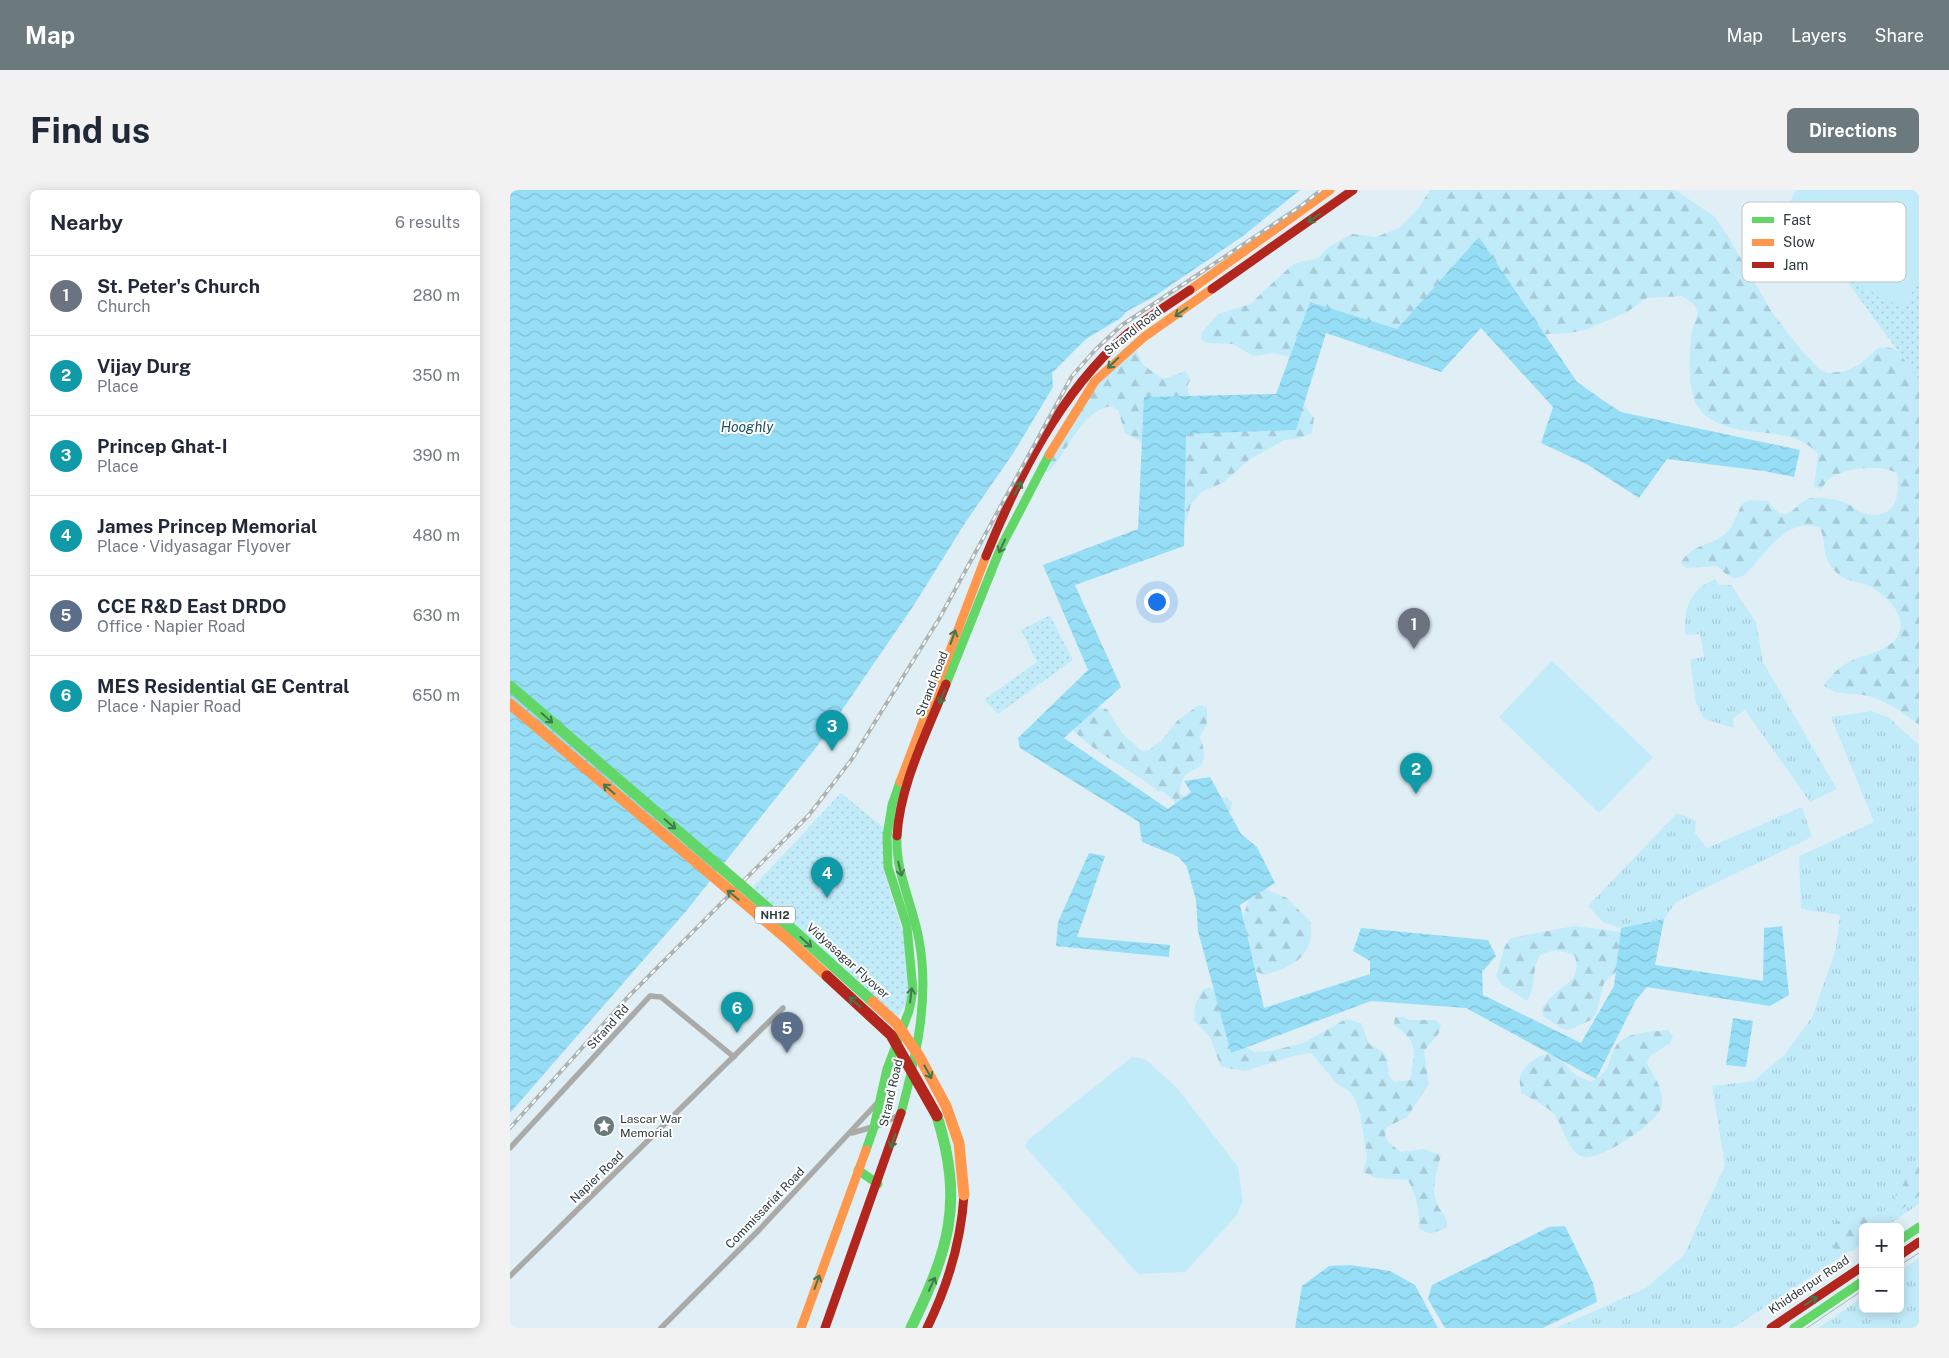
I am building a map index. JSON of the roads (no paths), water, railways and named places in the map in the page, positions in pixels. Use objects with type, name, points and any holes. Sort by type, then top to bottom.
[{"type":"main road","name":"Strand Road","points":[[804,1326],[874,1127],[888,1069],[909,1011],[913,991],[907,926],[888,867],[888,836],[892,805],[979,566],[992,537],[1047,433],[1091,369],[1125,336],[1330,190]]},
{"type":"main road","name":"Strand Road","points":[[825,1328],[902,1113],[918,1036],[923,986],[919,937],[898,864],[897,837],[900,813],[910,776],[1001,547],[1059,438],[1096,381],[1115,361],[1144,337],[1353,190]]},
{"type":"main road","points":[[1047,433],[1059,438]]},
{"type":"main road","name":"Vidyasagar Flyover","points":[[510,686],[897,1024],[919,1056],[946,1106],[959,1143],[964,1195],[960,1238],[953,1269],[927,1328]]},
{"type":"main road","name":"Vidyasagar Flyover","points":[[510,704],[787,940],[891,1035],[937,1116],[945,1144],[951,1191],[951,1216],[945,1249],[935,1278],[911,1328]]},
{"type":"main road","points":[[858,1170],[878,1184]]},
{"type":"main road","points":[[1904,1237],[1919,1228]]},
{"type":"main road","points":[[1904,1252],[1919,1242]]},
{"type":"main road","name":"Khidderpur Road","points":[[1771,1328],[1860,1268]]},
{"type":"main road","points":[[1794,1328],[1859,1284]]},
{"type":"street","name":"Strand Rd","points":[[510,1148],[650,996],[661,997],[734,1057]]},
{"type":"street","name":"Napier Road","points":[[510,1276],[783,1008]]},
{"type":"street","name":"Commissariat Road","points":[[661,1328],[760,1229],[852,1132],[881,1098]]},
{"type":"street","points":[[852,1132],[874,1127],[902,1113]]},
{"type":"water","name":"Hooghly","points":[[510,190],[1300,190],[1243,236],[1152,298],[1127,311],[1121,318],[1086,339],[1052,373],[1053,387],[1014,452],[965,523],[914,605],[818,745],[687,910],[510,1113]]},
{"type":"water","points":[[1479,237],[1577,382],[1621,412],[1800,450],[1794,477],[1764,471],[1667,459],[1639,498],[1588,465],[1541,443],[1553,407],[1481,328],[1441,372],[1326,333],[1296,430],[1186,434],[1184,546],[1075,585],[1121,687],[1064,738],[1168,809],[1191,792],[1184,781],[1210,777],[1241,834],[1257,847],[1275,883],[1240,905],[1264,1008],[1370,974],[1370,961],[1353,951],[1361,928],[1488,940],[1496,956],[1482,972],[1483,995],[1581,1043],[1614,986],[1621,928],[1664,919],[1655,965],[1763,981],[1764,928],[1782,926],[1789,995],[1770,1006],[1647,987],[1636,1000],[1596,1079],[1466,1008],[1371,1001],[1231,1053],[1198,931],[1196,900],[1187,867],[1179,857],[1142,842],[1139,822],[1020,748],[1018,738],[1088,670],[1043,565],[1138,529],[1144,397],[1276,394],[1310,302],[1397,329]]},
{"type":"water","points":[[1089,853],[1105,856],[1077,937],[1170,945],[1169,957],[1056,946],[1058,922]]},
{"type":"water","points":[[1733,1018],[1753,1021],[1746,1067],[1726,1065]]},
{"type":"water","points":[[1565,1226],[1593,1283],[1597,1302],[1543,1328],[1445,1328],[1428,1299],[1432,1285],[1549,1227]]},
{"type":"water","points":[[1351,1265],[1390,1271],[1415,1285],[1438,1328],[1295,1328],[1302,1286],[1329,1266]]},
{"type":"tram line","points":[[1904,1262],[1919,1253]]},
{"type":"tram line","points":[[1807,1328],[1859,1293]]},
{"type":"railway","points":[[510,1128],[626,999],[809,815],[852,759],[939,619],[1072,376],[1096,349],[1122,325],[1301,206],[1321,190]]},
{"type":"place","name":"St. Peter's Church","points":[[1414,649]]},
{"type":"place","name":"Princep Ghat-I","points":[[832,751]]},
{"type":"place","name":"Vijay Durg","points":[[1416,794]]},
{"type":"place","name":"James Princep Memorial","points":[[827,898]]},
{"type":"place","name":"MES Residential GE Central","points":[[737,1033]]},
{"type":"place","name":"CCE R&D East DRDO","points":[[787,1053]]},
{"type":"place","name":"Lascar War Memorial","points":[[604,1126]]}]
